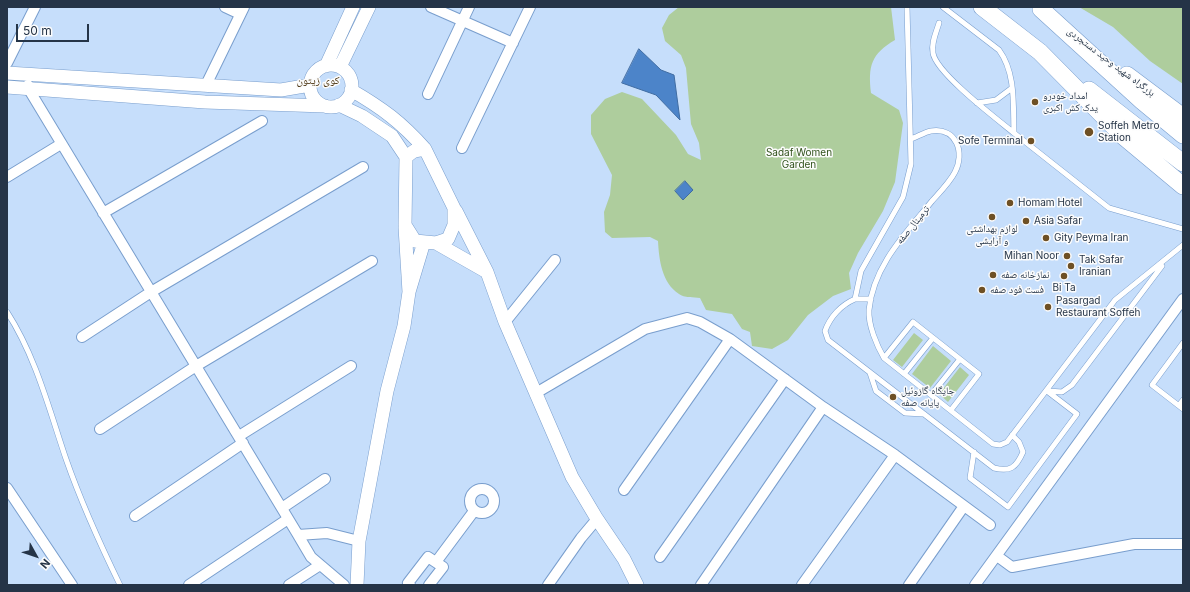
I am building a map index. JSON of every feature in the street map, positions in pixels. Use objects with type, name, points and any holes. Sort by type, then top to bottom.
[{"type":"highway","points":[[982,7],[1183,163]]},
{"type":"highway","points":[[1039,8],[1142,101],[1183,135]]},
{"type":"highway","name":"بزرگراه شهید وحید دستجردی","points":[[1039,8],[1183,117]]},
{"type":"highway","points":[[1040,52],[1123,136],[1183,186]]},
{"type":"street","points":[[7,63],[35,7]]},
{"type":"street","points":[[206,85],[242,11],[225,7]]},
{"type":"street","points":[[325,106],[314,98],[310,85],[315,73],[326,66],[353,7]]},
{"type":"street","points":[[340,67],[369,7]]},
{"type":"street","points":[[431,7],[513,43]]},
{"type":"street","points":[[428,94],[469,7]]},
{"type":"street","points":[[462,148],[530,7]]},
{"type":"street","points":[[326,66],[340,67],[349,76],[351,90],[349,96],[339,105]]},
{"type":"street","points":[[7,73],[281,90],[310,85]]},
{"type":"street","points":[[28,74],[28,88],[311,557],[344,585]]},
{"type":"street","points":[[7,87],[205,102],[325,106],[339,105],[362,116],[392,136],[406,157],[405,225],[409,292],[404,326],[387,392],[359,541],[357,585]]},
{"type":"street","points":[[351,90],[384,109],[407,128],[425,149],[487,272],[505,322],[572,477],[597,520],[624,558],[637,585]]},
{"type":"street","points":[[103,213],[262,122]]},
{"type":"street","points":[[7,177],[61,144]]},
{"type":"street","points":[[406,157],[414,151],[425,149]]},
{"type":"street","points":[[82,337],[151,292],[363,167]]},
{"type":"street","points":[[430,243],[448,239],[454,225],[454,208]]},
{"type":"street","points":[[405,225],[415,241],[430,243],[487,272]]},
{"type":"street","points":[[409,292],[430,243]]},
{"type":"street","points":[[505,322],[555,260]]},
{"type":"street","points":[[100,429],[196,366],[372,261]]},
{"type":"street","points":[[975,585],[1183,299]]},
{"type":"street","points":[[536,393],[645,329],[687,318],[700,322],[730,338],[823,407],[895,455],[990,525]]},
{"type":"street","points":[[624,490],[730,338]]},
{"type":"street","points":[[135,516],[241,440],[351,366]]},
{"type":"street","points":[[660,557],[785,379]]},
{"type":"street","points":[[700,585],[823,407]]},
{"type":"street","points":[[802,585],[895,455]]},
{"type":"street","points":[[282,508],[325,479]]},
{"type":"street","points":[[7,488],[72,585]]},
{"type":"street","points":[[909,585],[964,506]]},
{"type":"street","points":[[436,562],[474,510]]},
{"type":"street","points":[[189,585],[288,519]]},
{"type":"street","points":[[548,585],[581,538],[597,520]]},
{"type":"street","points":[[298,535],[327,534],[359,541]]},
{"type":"street","points":[[997,556],[1012,567],[1134,544],[1183,544]]},
{"type":"street","points":[[410,585],[408,583],[428,557],[443,567],[429,585]]},
{"type":"street","points":[[290,585],[320,566]]},
{"type":"lane","points":[[855,299],[861,271],[903,197],[911,164],[907,7]]},
{"type":"lane","points":[[942,7],[999,50],[1005,58],[1012,88],[1014,133]]},
{"type":"lane","points":[[939,23],[932,44],[933,55],[939,67],[977,103],[1109,208],[1183,229]]},
{"type":"lane","points":[[977,103],[996,100],[1012,88]]},
{"type":"lane","name":"ترمینال صفه","points":[[911,139],[932,131],[946,133],[957,142],[960,154],[955,172],[889,256],[880,274],[871,299],[869,311],[876,343],[884,358],[993,444],[1000,445],[1007,442],[1115,300],[1168,257]]},
{"type":"lane","points":[[1047,391],[1062,392],[1072,385],[1168,257],[1183,245]]},
{"type":"lane","points":[[871,299],[855,299],[849,302],[833,317],[825,331],[828,340],[994,468],[1003,470],[1012,468],[1019,462],[1023,452],[1018,442],[1012,436]]},
{"type":"lane","points":[[7,312],[20,332],[30,354],[67,460],[96,536],[120,585]]},
{"type":"lane","points":[[884,358],[913,322],[979,374],[951,410]]},
{"type":"lane","points":[[904,374],[933,338]]},
{"type":"lane","points":[[1183,343],[1152,385],[1181,407],[1183,400]]},
{"type":"lane","points":[[931,395],[960,359]]},
{"type":"lane","points":[[870,372],[876,391],[899,409],[905,413],[925,414]]},
{"type":"lane","points":[[974,452],[970,478],[1008,506],[1077,414],[1047,391]]},
{"type":"green space","name":"Sadaf Women Garden","points":[[679,7],[891,7],[895,40],[881,50],[876,56],[871,68],[870,84],[871,93],[899,110],[903,123],[895,182],[883,211],[858,253],[849,273],[851,289],[833,296],[808,315],[788,340],[772,349],[752,346],[750,332],[742,329],[732,314],[706,310],[700,298],[684,296],[673,289],[662,270],[658,241],[650,237],[612,238],[605,232],[604,212],[610,195],[612,175],[591,134],[591,115],[605,99],[622,92],[642,99],[676,135],[688,154],[701,160],[699,143],[691,124],[686,68],[681,55],[665,41],[662,28],[669,15]]},
{"type":"green space","points":[[1079,7],[1183,7],[1183,84],[1150,61],[1113,27]]},
{"type":"green space","points":[[914,333],[923,340],[902,367],[893,360]]},
{"type":"green space","points":[[933,346],[951,361],[930,388],[912,374]]},
{"type":"green space","points":[[960,367],[969,375],[948,402],[939,394]]},
{"type":"water","points":[[639,49],[661,70],[674,75],[680,120],[656,95],[622,83]]},
{"type":"water","points":[[685,181],[693,190],[683,200],[675,191]]},
{"type":"place","name":"امداد خودرو یدک کش اکبری","points":[[1035,102]]},
{"type":"place","name":"Soffeh Metro Station","points":[[1089,132]]},
{"type":"place","name":"Sofe Terminal","points":[[1031,141]]},
{"type":"place","name":"Homam Hotel","points":[[1010,203]]},
{"type":"place","name":"لوازم بهداشتی و آرایشی","points":[[992,217]]},
{"type":"place","name":"Asia Safar","points":[[1026,221]]},
{"type":"place","name":"Gity Peyma Iran","points":[[1046,238]]},
{"type":"place","name":"Mihan Noor","points":[[1067,256]]},
{"type":"place","name":"Tak Safar Iranian","points":[[1071,266]]},
{"type":"place","name":"نمازخانه صفه","points":[[993,275]]},
{"type":"place","name":"Bi Ta","points":[[1064,276]]},
{"type":"place","name":"فست فود صفه","points":[[982,290]]},
{"type":"place","name":"Pasargad Restaurant Soffeh","points":[[1048,307]]},
{"type":"place","name":"جایگاه گازوئیل پایانه صفه","points":[[893,397]]},
{"type":"district","name":"کوی زیتون","points":[[318,81]]}]
